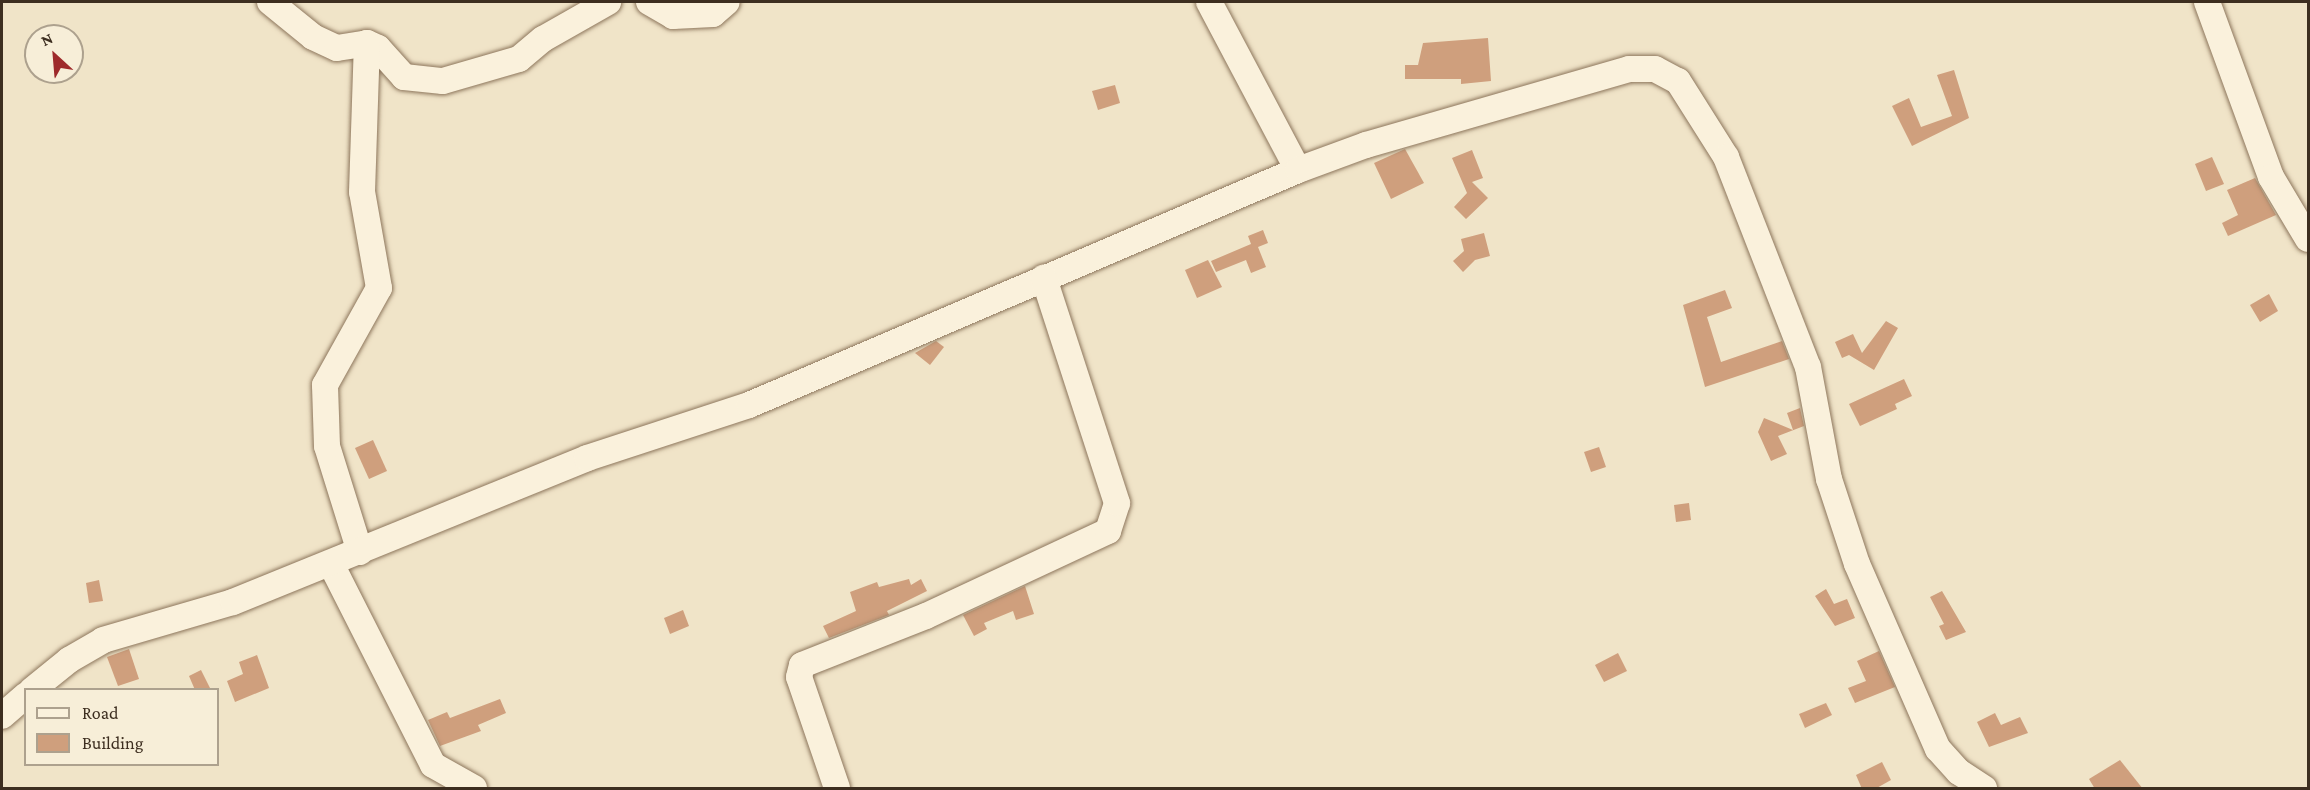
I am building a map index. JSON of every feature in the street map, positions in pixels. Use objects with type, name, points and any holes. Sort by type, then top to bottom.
[{"type":"street","points":[[270,2],[313,37],[337,48],[367,43],[378,48],[404,77],[443,81],[519,59],[543,39],[608,2]]},
{"type":"street","points":[[649,2],[673,16],[713,14],[727,2]]},
{"type":"street","points":[[1209,2],[1298,170]]},
{"type":"street","points":[[2207,2],[2271,177],[2308,239]]},
{"type":"street","points":[[360,552],[327,446],[325,385],[379,288],[362,192],[367,43]]},
{"type":"street","points":[[34,688],[69,660],[103,640],[233,602],[332,564],[587,458],[749,405],[1298,170],[1366,145],[1629,69],[1655,69],[1677,81],[1726,157],[1808,368],[1828,479],[1862,575],[1938,749],[1959,772],[1984,789]]},
{"type":"street","points":[[837,789],[799,678],[802,665],[926,616],[1108,531],[1118,503],[1044,278]]},
{"type":"street","points":[[332,564],[433,765],[474,789]]},
{"type":"street","points":[[2,716],[24,697]]},
{"type":"building","points":[[1488,38],[1491,81],[1461,84],[1461,79],[1405,79],[1405,65],[1418,65],[1423,43]]},
{"type":"building","points":[[1954,70],[1969,118],[1912,146],[1892,106],[1909,98],[1921,127],[1952,116],[1937,75]]},
{"type":"building","points":[[1115,85],[1120,103],[1098,110],[1092,91]]},
{"type":"building","points":[[1405,149],[1424,183],[1391,199],[1374,163]]},
{"type":"building","points":[[1472,150],[1483,178],[1472,182],[1488,198],[1466,219],[1454,207],[1467,193],[1452,158]]},
{"type":"building","points":[[2212,157],[2224,184],[2206,191],[2195,164]]},
{"type":"building","points":[[2255,178],[2276,215],[2228,236],[2222,223],[2238,215],[2227,190]]},
{"type":"building","points":[[1263,230],[1268,243],[1258,247],[1266,267],[1251,273],[1246,260],[1216,272],[1211,261],[1251,244],[1248,236]]},
{"type":"building","points":[[1484,233],[1490,256],[1475,260],[1463,272],[1453,261],[1464,251],[1461,239]]},
{"type":"building","points":[[1208,260],[1222,287],[1197,298],[1185,270]]},
{"type":"building","points":[[1725,290],[1732,308],[1707,317],[1721,362],[1782,341],[1789,359],[1705,387],[1683,305]]},
{"type":"building","points":[[2269,294],[2278,311],[2260,322],[2250,305]]},
{"type":"building","points":[[1886,321],[1898,328],[1874,370],[1849,355],[1842,358],[1835,342],[1853,334],[1862,353]]},
{"type":"building","points":[[936,341],[944,347],[930,365],[915,353]]},
{"type":"building","points":[[1904,379],[1912,396],[1895,404],[1897,409],[1860,426],[1849,404]]},
{"type":"building","points":[[1800,408],[1804,426],[1778,436],[1787,454],[1771,461],[1758,432],[1764,418],[1793,430],[1787,413]]},
{"type":"building","points":[[373,440],[387,471],[369,479],[355,448]]},
{"type":"building","points":[[1599,447],[1606,467],[1591,472],[1584,452]]},
{"type":"building","points":[[1689,503],[1691,520],[1676,522],[1674,505]]},
{"type":"building","points":[[909,579],[911,585],[921,579],[927,591],[887,611],[889,615],[829,638],[823,626],[856,611],[850,592],[877,582],[879,587]]},
{"type":"building","points":[[99,580],[103,601],[89,603],[86,583]]},
{"type":"building","points":[[1025,586],[1034,614],[1016,620],[1013,611],[984,623],[987,629],[974,636],[963,615]]},
{"type":"building","points":[[1826,589],[1834,604],[1847,599],[1855,618],[1835,626],[1815,596]]},
{"type":"building","points":[[1942,591],[1966,632],[1946,640],[1939,626],[1944,624],[1930,597]]},
{"type":"building","points":[[683,610],[689,626],[670,634],[664,618]]},
{"type":"building","points":[[129,649],[139,679],[118,686],[107,657]]},
{"type":"building","points":[[1879,651],[1895,687],[1855,703],[1848,688],[1866,681],[1857,661]]},
{"type":"building","points":[[1618,653],[1627,671],[1604,682],[1595,665]]},
{"type":"building","points":[[257,655],[269,688],[235,702],[227,681],[243,674],[239,662]]},
{"type":"building","points":[[201,670],[210,688],[194,688],[189,676]]},
{"type":"building","points":[[500,699],[506,713],[478,725],[481,731],[440,746],[428,720],[447,712],[450,718]]},
{"type":"building","points":[[1826,703],[1832,715],[1805,728],[1799,714]]},
{"type":"building","points":[[1995,713],[2001,725],[2020,717],[2028,733],[1989,747],[1977,722]]},
{"type":"building","points":[[2120,760],[2143,789],[2095,789],[2089,779]]},
{"type":"building","points":[[1882,762],[1891,780],[1875,789],[1862,789],[1856,775]]}]
